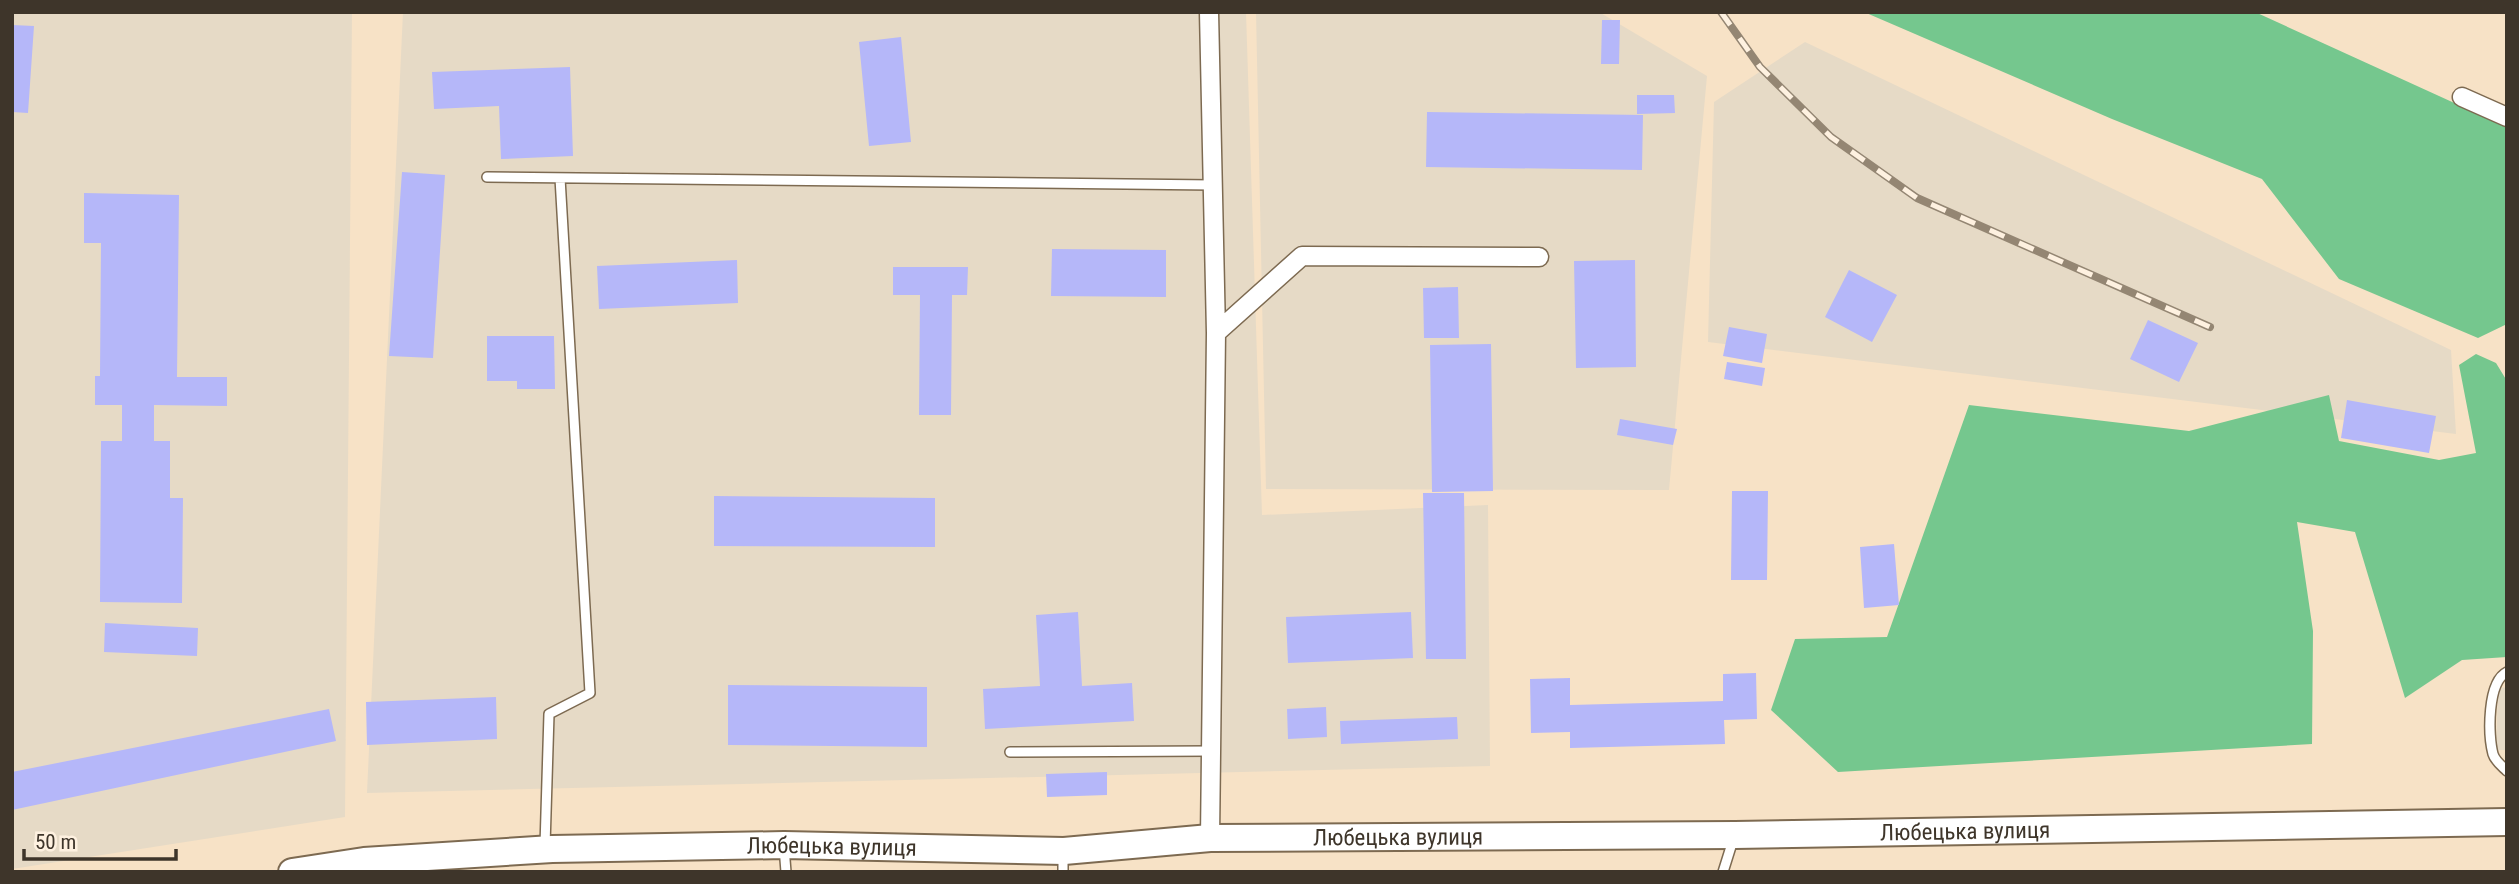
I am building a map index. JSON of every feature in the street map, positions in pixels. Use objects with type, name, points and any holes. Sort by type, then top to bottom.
[{"type":"main road","name":"Любецька вулиця","points":[[292,872],[545,849],[784,845],[1063,862],[1210,838],[1735,835],[2507,822]]},
{"type":"street","points":[[1209,12],[1216,333],[1210,838]]},
{"type":"street","points":[[2462,97],[2507,117]]},
{"type":"street","points":[[1216,333],[1302,256],[1539,257]]},
{"type":"lane","points":[[486,177],[1213,185]]},
{"type":"lane","points":[[545,849],[549,714],[590,693],[560,177]]},
{"type":"lane","points":[[2507,672],[2496,681],[2491,701],[2493,754],[2507,771]]},
{"type":"lane","points":[[1010,752],[1211,751]]},
{"type":"lane","points":[[1723,872],[1735,835]]},
{"type":"lane","points":[[784,845],[786,872]]},
{"type":"shaded area","points":[[12,12],[352,12],[345,817],[12,869]]},
{"type":"shaded area","points":[[403,12],[1246,12],[1262,515],[1488,505],[1490,766],[367,793]]},
{"type":"shaded area","points":[[1256,12],[1599,12],[1707,76],[1669,490],[1266,489]]},
{"type":"shaded area","points":[[1805,42],[2451,350],[2456,434],[1708,342],[1714,102]]},
{"type":"shaded area","points":[[2498,687],[2507,688],[2507,750],[2496,750]]},
{"type":"green space","points":[[1864,12],[2255,12],[2507,127],[2507,324],[2478,338],[2339,279],[2262,179],[2112,119]]},
{"type":"green space","points":[[2476,354],[2496,363],[2507,381],[2507,657],[2462,660],[2405,698],[2355,532],[2297,522],[2313,631],[2312,744],[1838,772],[1771,710],[1795,639],[1887,637],[1969,405],[2189,431],[2329,395],[2339,441],[2439,460],[2476,453],[2459,365]]},
{"type":"building","points":[[1602,20],[1620,20],[1619,64],[1601,64]]},
{"type":"building","points":[[12,25],[34,26],[28,113],[12,112]]},
{"type":"building","points":[[901,37],[911,142],[869,146],[859,42]]},
{"type":"building","points":[[570,67],[573,156],[501,159],[499,106],[434,109],[432,72]]},
{"type":"building","points":[[1637,95],[1674,95],[1675,113],[1637,114]]},
{"type":"building","points":[[1427,112],[1643,115],[1642,170],[1426,167]]},
{"type":"building","points":[[402,172],[445,175],[433,358],[389,356]]},
{"type":"building","points":[[84,193],[179,195],[177,377],[227,377],[227,406],[154,405],[154,441],[170,441],[170,498],[183,498],[182,603],[100,602],[101,441],[122,441],[122,405],[95,405],[95,376],[100,376],[101,243],[84,243]]},
{"type":"building","points":[[1052,249],[1166,250],[1166,297],[1051,296]]},
{"type":"building","points":[[737,260],[738,303],[599,309],[597,266]]},
{"type":"building","points":[[1635,260],[1636,367],[1576,368],[1574,261]]},
{"type":"building","points":[[893,267],[968,267],[967,295],[952,295],[951,415],[919,415],[920,295],[893,295]]},
{"type":"building","points":[[1849,270],[1897,295],[1872,342],[1825,317]]},
{"type":"building","points":[[1458,287],[1459,338],[1424,338],[1423,288]]},
{"type":"building","points":[[2148,320],[2198,343],[2179,382],[2130,359]]},
{"type":"building","points":[[1729,327],[1767,334],[1762,363],[1723,356]]},
{"type":"building","points":[[487,336],[554,336],[555,389],[517,389],[517,381],[487,381]]},
{"type":"building","points":[[1491,344],[1493,491],[1432,492],[1430,345]]},
{"type":"building","points":[[1727,362],[1765,368],[1762,386],[1724,379]]},
{"type":"building","points":[[2347,400],[2436,416],[2429,453],[2341,438]]},
{"type":"building","points":[[1620,419],[1677,429],[1673,445],[1617,435]]},
{"type":"building","points":[[1732,491],[1768,491],[1767,580],[1731,580]]},
{"type":"building","points":[[1423,493],[1464,493],[1466,659],[1426,659]]},
{"type":"building","points":[[714,496],[935,498],[935,547],[714,546]]},
{"type":"building","points":[[1894,544],[1899,605],[1864,608],[1860,547]]},
{"type":"building","points":[[1078,612],[1082,686],[1132,683],[1134,721],[985,729],[983,689],[1040,686],[1036,615]]},
{"type":"building","points":[[1411,612],[1413,658],[1288,663],[1286,617]]},
{"type":"building","points":[[105,623],[198,628],[197,656],[104,652]]},
{"type":"building","points":[[1756,673],[1757,719],[1724,720],[1725,744],[1570,748],[1570,732],[1531,733],[1530,679],[1570,678],[1570,705],[1723,701],[1723,674]]},
{"type":"building","points":[[728,685],[927,687],[927,747],[728,745]]},
{"type":"building","points":[[496,697],[497,739],[367,745],[366,702]]},
{"type":"building","points":[[1326,707],[1327,737],[1288,739],[1287,709]]},
{"type":"building","points":[[329,709],[336,741],[12,810],[12,772]]},
{"type":"building","points":[[1457,717],[1458,739],[1341,744],[1340,721]]},
{"type":"building","points":[[1107,772],[1107,795],[1047,797],[1046,774]]},
{"type":"railway","points":[[1721,12],[1760,67],[1831,137],[1917,198],[2210,327]]}]
